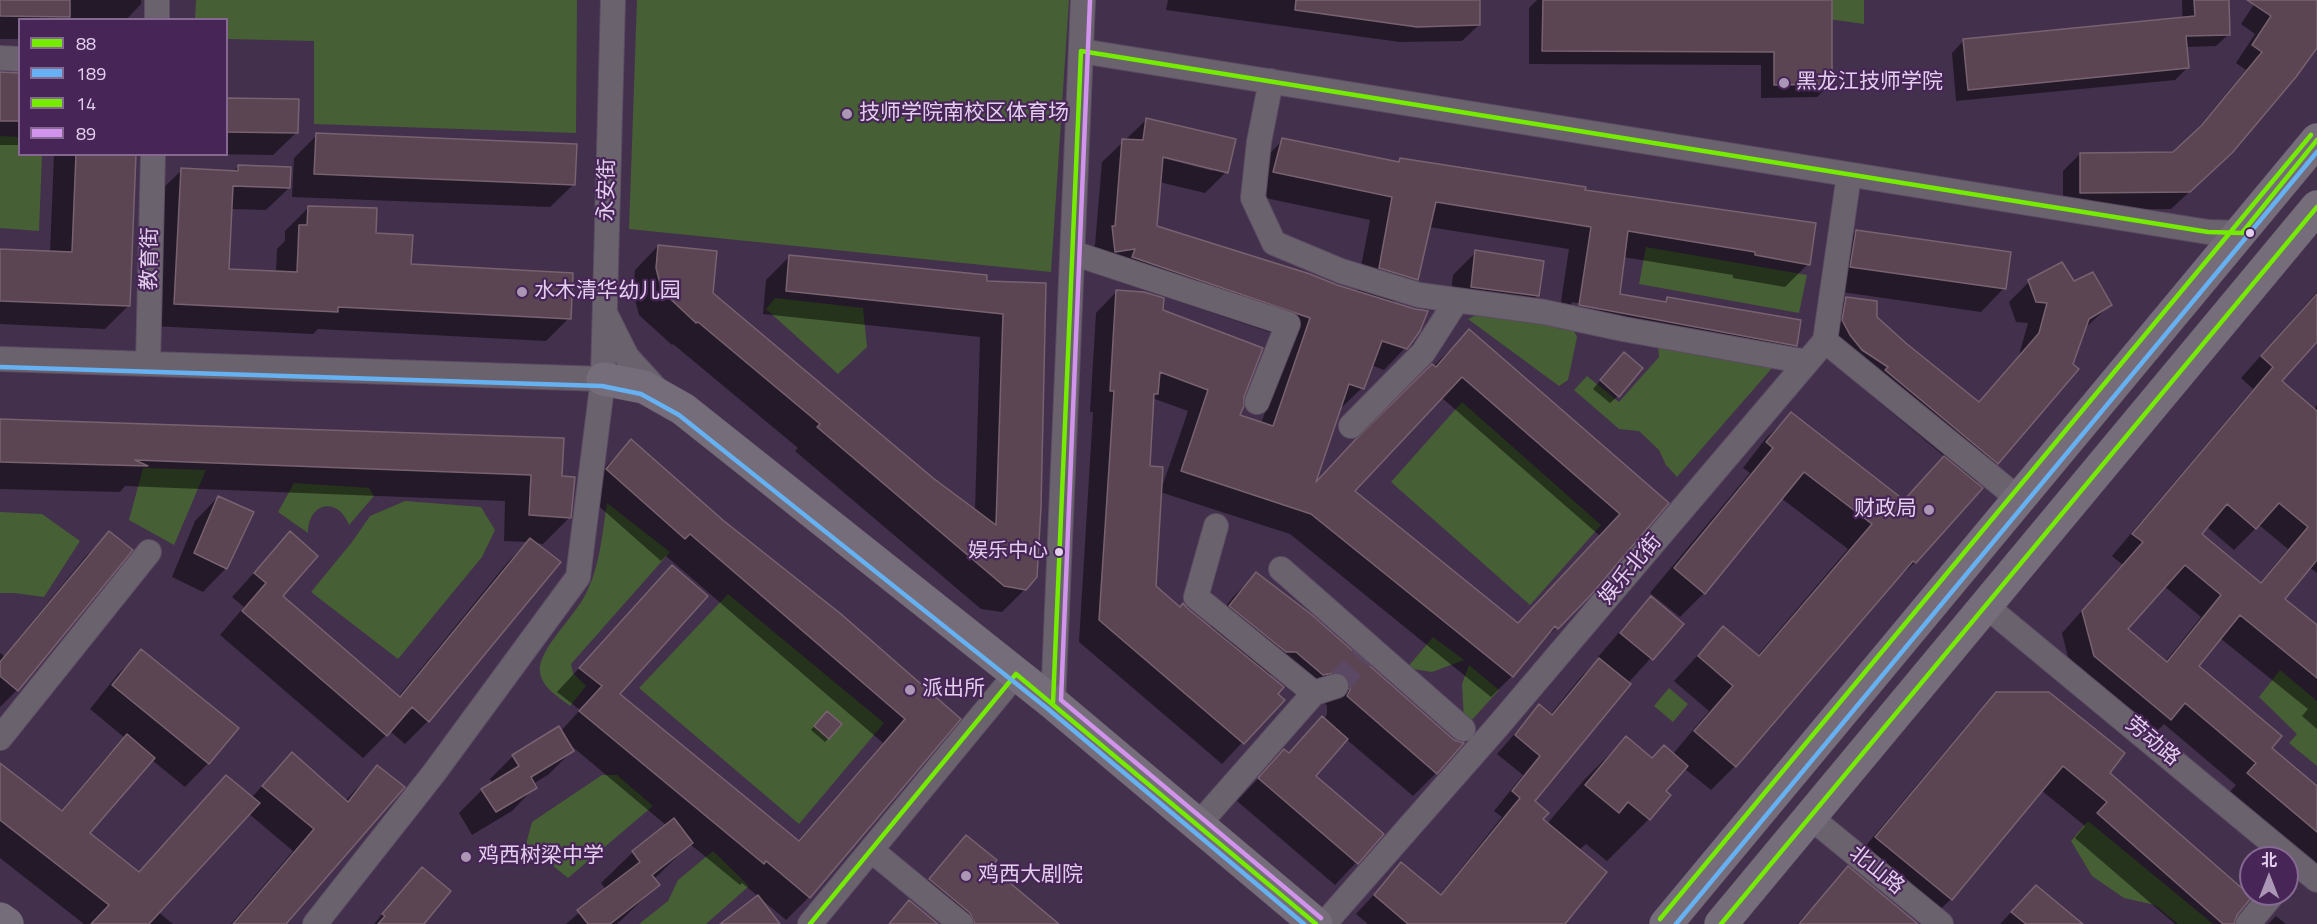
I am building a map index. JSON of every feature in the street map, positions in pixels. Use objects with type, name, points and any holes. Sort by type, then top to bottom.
[{"type":"main road","points":[[1666,924],[2317,140]]},
{"type":"main road","points":[[1721,924],[2317,207]]},
{"type":"main road","points":[[603,379],[644,387],[675,405],[1053,703],[1316,924]]},
{"type":"main road","points":[[0,918],[7,924]]},
{"type":"street","points":[[157,0],[157,18]]},
{"type":"street","name":"永安街","points":[[315,924],[434,772],[578,577],[603,379],[613,0]]},
{"type":"street","points":[[1053,703],[1083,0]]},
{"type":"street","points":[[1081,51],[2208,232],[2242,233]]},
{"type":"street","points":[[0,58],[18,59]]},
{"type":"street","points":[[1271,81],[1259,142],[1253,198],[1274,243],[1341,271],[1419,295],[1544,312],[1807,363]]},
{"type":"street","name":"教育街","points":[[148,364],[153,156]]},
{"type":"street","points":[[1849,175],[1825,341],[2020,500]]},
{"type":"street","points":[[1072,253],[1288,324],[1257,402]]},
{"type":"street","points":[[1351,426],[1423,353],[1457,300]]},
{"type":"street","points":[[605,311],[627,357],[675,405]]},
{"type":"street","name":"娱乐北街","points":[[1324,924],[1498,726],[1825,341]]},
{"type":"street","points":[[0,359],[603,379]]},
{"type":"street","points":[[1198,825],[1325,689],[1196,597],[1216,526]]},
{"type":"street","points":[[0,738],[149,552]]},
{"type":"street","points":[[1281,569],[1463,729]]},
{"type":"street","name":"劳动路","points":[[1986,606],[2264,846]]},
{"type":"street","points":[[810,924],[1016,674]]},
{"type":"street","name":"北山路","points":[[1810,817],[1941,924]]},
{"type":"street","points":[[871,850],[961,924]]},
{"type":"street","name":"劳动路","points":[[2299,873],[2317,880]]},
{"type":"street","points":[[2248,924],[2263,906]]},
{"type":"green space","points":[[196,0],[577,0],[576,133],[314,124],[314,41],[228,39],[228,18],[195,18]]},
{"type":"green space","name":"技师学院南校区体育场","points":[[637,0],[1069,0],[1051,272],[629,229]]},
{"type":"green space","points":[[1691,0],[1864,0],[1864,24]]},
{"type":"green space","points":[[0,136],[18,137],[18,156],[42,156],[39,231],[0,228]]},
{"type":"green space","points":[[1646,247],[1807,275],[1799,313],[1639,284]]},
{"type":"green space","points":[[775,298],[863,308],[867,347],[838,374],[766,309]]},
{"type":"green space","points":[[1488,310],[1572,327],[1577,337],[1568,380],[1559,386],[1468,319]]},
{"type":"green space","points":[[1658,345],[1773,367],[1677,477],[1666,465],[1659,450],[1639,431],[1619,429],[1574,390],[1587,376],[1619,402],[1659,357]]},
{"type":"green space","points":[[1462,402],[1601,525],[1530,605],[1391,482]]},
{"type":"green space","points":[[143,468],[206,470],[174,545],[129,520]]},
{"type":"green space","points":[[294,483],[369,488],[374,496],[349,525],[338,510],[324,506],[318,509],[309,523],[308,533],[278,512]]},
{"type":"green space","points":[[405,501],[481,507],[495,530],[482,557],[398,659],[311,592],[370,516]]},
{"type":"green space","points":[[607,503],[670,552],[571,664],[573,673],[586,686],[570,706],[544,683],[540,672],[541,664],[544,654],[579,605],[594,575]]},
{"type":"green space","points":[[0,512],[42,514],[80,541],[44,597],[0,593]]},
{"type":"green space","points":[[728,594],[884,723],[799,824],[639,688]]},
{"type":"green space","points":[[1433,637],[1464,660],[1432,672],[1407,668]]},
{"type":"green space","points":[[1469,665],[1499,690],[1470,722],[1464,719],[1462,684]]},
{"type":"green space","points":[[2280,670],[2317,701],[2317,766],[2289,743],[2297,734],[2259,697]]},
{"type":"green space","points":[[1669,688],[1688,704],[1673,722],[1654,706]]},
{"type":"green space","points":[[602,775],[617,775],[653,806],[568,878],[526,844],[532,822]]},
{"type":"green space","points":[[2088,821],[2213,924],[2178,924],[2155,905],[2124,898],[2092,876],[2071,841]]},
{"type":"green space","points":[[713,851],[749,886],[706,924],[639,924],[668,901],[678,880]]},
{"type":"building","points":[[0,0],[70,0],[70,17],[0,16]]},
{"type":"building","points":[[1296,0],[1480,0],[1480,25],[1417,27],[1295,10]]},
{"type":"building","points":[[1543,0],[1832,0],[1832,84],[1774,85],[1774,52],[1542,51]]},
{"type":"building","points":[[2194,0],[2229,0],[2230,35],[2186,36],[2189,68],[1968,90],[1963,39],[2195,16]]},
{"type":"building","points":[[2247,0],[2317,0],[2317,48],[2296,77],[2232,153],[2190,192],[2080,193],[2080,153],[2173,152],[2201,126],[2262,52],[2252,45],[2271,16]]},
{"type":"building","points":[[0,72],[18,73],[18,121],[0,121]]},
{"type":"building","points":[[228,98],[299,99],[298,133],[228,132]]},
{"type":"building","points":[[1146,118],[1236,139],[1228,173],[1163,157],[1157,226],[1310,274],[1337,285],[1428,311],[1420,331],[1407,349],[1382,341],[1364,389],[1349,384],[1316,482],[1432,364],[1436,367],[1469,329],[1669,503],[1590,596],[1558,629],[1555,626],[1513,677],[1311,514],[1181,471],[1208,390],[1160,372],[1158,394],[1154,394],[1150,466],[1163,467],[1156,586],[1180,607],[1183,603],[1284,687],[1278,694],[1285,700],[1244,744],[1099,620],[1114,391],[1110,391],[1116,290],[1144,292],[1164,298],[1163,310],[1263,348],[1244,397],[1244,406],[1240,415],[1273,426],[1310,318],[1132,257],[1135,249],[1115,252],[1112,226],[1115,226],[1122,139],[1143,140]],"holes":[[[1462,377],[1620,514],[1518,623],[1355,491]]]},
{"type":"building","points":[[316,133],[577,144],[575,185],[314,174]]},
{"type":"building","points":[[1282,138],[1399,162],[1400,158],[1586,187],[1585,190],[1816,223],[1810,265],[1755,255],[1755,252],[1628,231],[1620,294],[1666,302],[1667,297],[1801,320],[1797,346],[1579,305],[1591,227],[1436,202],[1418,280],[1379,268],[1392,197],[1273,172]]},
{"type":"building","points":[[76,156],[136,156],[130,306],[0,301],[0,249],[72,252]]},
{"type":"building","points":[[238,165],[291,167],[290,188],[233,186],[229,269],[297,272],[299,225],[307,225],[308,206],[377,208],[376,233],[413,235],[411,264],[573,273],[571,319],[338,307],[338,312],[174,304],[181,168],[238,171]]},
{"type":"building","points":[[1856,230],[2011,252],[2006,289],[1850,267]]},
{"type":"building","points":[[658,245],[717,251],[713,293],[933,478],[996,525],[1003,314],[786,291],[789,255],[987,275],[987,281],[1046,283],[1041,507],[1037,577],[1026,590],[1004,586],[817,427],[820,424],[698,322],[696,323],[662,291],[656,268]]},
{"type":"building","points":[[1475,250],[1544,261],[1539,296],[1471,287]]},
{"type":"building","points":[[2062,262],[2074,281],[2093,272],[2112,305],[2089,319],[2073,364],[2079,369],[1998,464],[1885,370],[1888,367],[1862,350],[1842,320],[1846,297],[1877,301],[1877,317],[1979,402],[2039,333],[2047,303],[2036,302],[2028,280]]},
{"type":"building","points":[[2317,294],[2317,342],[2282,381],[2317,411],[2317,560],[2285,599],[2317,625],[2317,678],[2240,615],[2199,666],[2282,736],[2272,748],[2317,786],[2317,832],[2247,773],[2256,763],[2185,703],[2171,720],[2094,656],[2082,611],[2143,542],[2132,534],[2273,367],[2261,356]],"holes":[[[2279,503],[2308,527],[2261,583],[2202,534],[2227,504],[2256,529]],[[2185,565],[2221,595],[2167,662],[2128,629]]]},
{"type":"building","points":[[1624,352],[1643,368],[1619,397],[1600,380]]},
{"type":"building","points":[[1791,412],[1904,500],[1944,456],[1983,488],[1916,563],[1913,561],[1736,767],[1694,731],[1733,686],[1698,656],[1723,626],[1759,656],[1872,524],[1804,472],[1705,594],[1674,568],[1773,448],[1766,442]]},
{"type":"building","points":[[0,419],[564,438],[562,476],[575,477],[571,518],[529,515],[531,475],[135,460],[148,466],[0,462]]},
{"type":"building","points":[[631,439],[724,521],[841,614],[961,719],[810,898],[766,861],[764,864],[579,711],[602,686],[579,668],[672,565],[708,596],[620,694],[799,841],[905,719],[690,534],[685,539],[606,469]]},
{"type":"building","points":[[218,496],[254,512],[227,569],[194,553]]},
{"type":"building","points":[[109,531],[133,550],[18,691],[0,676],[0,662]]},
{"type":"building","points":[[290,531],[318,556],[283,596],[400,697],[530,538],[561,562],[429,722],[412,707],[387,736],[242,611],[266,583],[254,573]]},
{"type":"building","points":[[1256,572],[1312,615],[1454,740],[1464,743],[1437,774],[1347,696],[1350,682],[1345,675],[1338,672],[1323,675],[1296,652],[1286,652],[1229,606]]},
{"type":"building","points":[[1651,596],[1684,624],[1653,660],[1620,633]]},
{"type":"building","points":[[141,649],[239,728],[209,764],[112,685]]},
{"type":"building","points":[[1599,658],[1631,684],[1535,801],[1549,813],[1543,819],[1607,872],[1565,924],[1408,924],[1374,895],[1401,862],[1441,895],[1520,798],[1512,791],[1540,756],[1515,735],[1539,704],[1552,715]]},
{"type":"building","points":[[1996,692],[2049,692],[2125,753],[2110,773],[2239,886],[2239,906],[2244,906],[2237,915],[2234,924],[2223,924],[2097,813],[2107,802],[2063,766],[1952,900],[1875,837]]},
{"type":"building","points":[[827,711],[842,724],[829,739],[814,726]]},
{"type":"building","points":[[1322,716],[1348,739],[1316,776],[1384,834],[1358,864],[1258,778],[1284,749],[1289,753]]},
{"type":"building","points":[[559,726],[574,751],[531,777],[537,788],[496,812],[481,789],[519,766],[512,755]]},
{"type":"building","points":[[127,734],[155,758],[90,833],[139,872],[226,775],[260,803],[149,924],[91,924],[109,905],[0,820],[0,763],[62,811]]},
{"type":"building","points":[[1626,736],[1652,758],[1664,745],[1688,766],[1666,791],[1671,795],[1650,820],[1628,802],[1619,813],[1585,785]]},
{"type":"building","points":[[292,752],[348,802],[377,765],[405,787],[286,924],[233,924],[314,829],[262,786]]},
{"type":"building","points":[[674,818],[693,843],[652,875],[660,885],[610,924],[588,924],[577,910],[640,862],[632,851]]},
{"type":"building","name":"鸡西大剧院","points":[[966,835],[997,860],[991,867],[1059,924],[975,924],[970,913],[929,879]]},
{"type":"building","points":[[1848,866],[1918,924],[1799,924]]},
{"type":"building","points":[[422,867],[451,891],[424,924],[378,924],[385,916],[382,914]]},
{"type":"building","points":[[2036,885],[2083,924],[2026,924],[2011,912]]},
{"type":"building","points":[[758,895],[780,924],[720,924]]},
{"type":"building","points":[[909,900],[938,924],[889,924]]},
{"type":"tunnel","points":[[1336,686],[1370,648]]},
{"type":"transit line","name":"89","points":[[1090,0],[1061,700],[1321,918]]},
{"type":"transit line","name":"88","points":[[1053,703],[1081,51],[2208,232],[2242,233],[2317,140]]},
{"type":"transit line","name":"14","points":[[1660,919],[2311,135]]},
{"type":"transit line","name":"189","points":[[1676,924],[2317,152]]},
{"type":"transit line","name":"88","points":[[1721,924],[2317,207]]},
{"type":"transit line","name":"189","points":[[0,367],[602,386],[641,394],[679,415],[1048,709],[1304,924]]},
{"type":"transit line","name":"88","points":[[810,924],[1016,674],[1316,924]]},
{"type":"place","name":"黑龙江技师学院","points":[[1784,83]]},
{"type":"place","name":"技师学院南校区体育场","points":[[847,114]]},
{"type":"place","name":"水木清华幼儿园","points":[[522,292]]},
{"type":"place","name":"财政局","points":[[1929,510]]},
{"type":"place","name":"娱乐中心","points":[[1059,552]]},
{"type":"place","name":"派出所","points":[[910,690]]},
{"type":"place","name":"鸡西树梁中学","points":[[466,857]]},
{"type":"place","name":"鸡西大剧院","points":[[966,876]]}]
